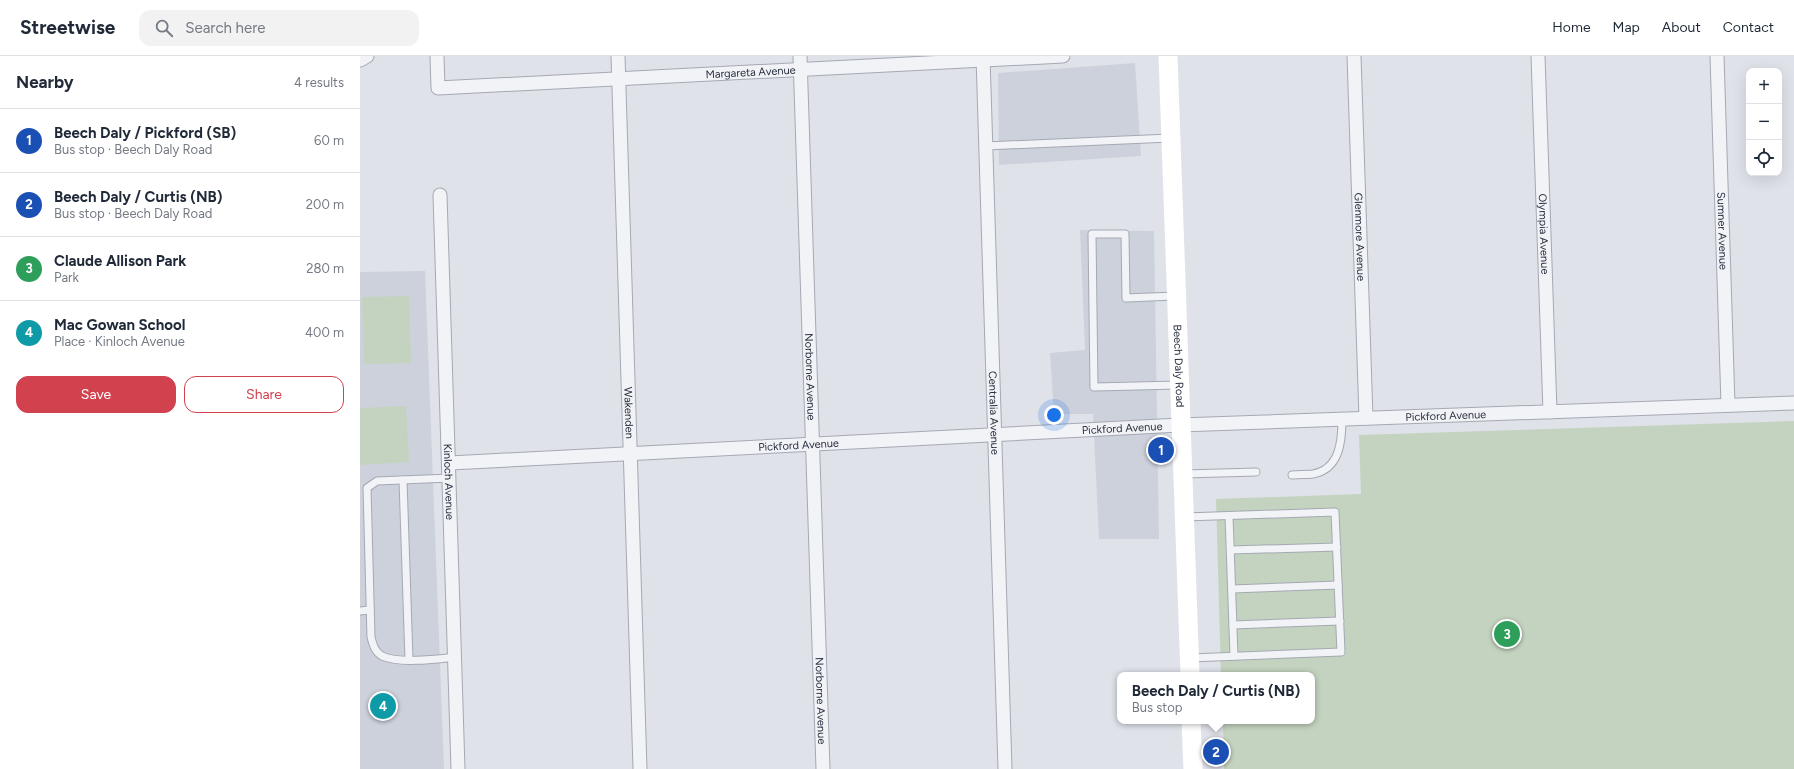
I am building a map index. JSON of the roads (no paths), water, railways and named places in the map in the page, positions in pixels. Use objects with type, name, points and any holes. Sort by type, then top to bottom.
[{"type":"main road","name":"Beech Daly Road","points":[[1168,56],[1178,384],[1189,666]]},
{"type":"main road","points":[[1191,724],[1193,769]]},
{"type":"street","points":[[360,60],[368,56]]},
{"type":"street","name":"Margareta Avenue","points":[[437,56],[438,88],[618,77],[801,63],[1063,56]]},
{"type":"street","name":"Wakenden","points":[[618,56],[640,769]]},
{"type":"street","name":"Glenmore Avenue","points":[[1354,56],[1366,418]]},
{"type":"street","name":"Olympia Avenue","points":[[1538,56],[1550,412]]},
{"type":"street","name":"Sumner Avenue","points":[[1717,56],[1728,405]]},
{"type":"street","name":"Centralia Avenue","points":[[983,58],[1005,769]]},
{"type":"street","name":"Norborne Avenue","points":[[801,63],[823,769]]},
{"type":"street","name":"Kinloch Avenue","points":[[440,196],[450,463],[458,769]]},
{"type":"street","name":"Pickford Avenue","points":[[450,463],[994,433],[1794,403]]},
{"type":"lane","points":[[986,146],[1170,138]]},
{"type":"lane","points":[[1175,296],[1126,298],[1125,234],[1092,234],[1094,387],[1178,384]]},
{"type":"lane","points":[[1292,475],[1314,474],[1325,469],[1336,458],[1341,447],[1342,419]]},
{"type":"lane","points":[[1182,474],[1256,472]]},
{"type":"lane","points":[[450,478],[377,482],[367,488],[370,610],[371,638],[375,649],[382,656],[402,660],[455,657]]},
{"type":"lane","points":[[403,480],[409,660]]},
{"type":"lane","points":[[1183,517],[1335,512],[1340,621],[1341,652],[1234,656],[1189,666]]},
{"type":"lane","points":[[1229,516],[1234,656]]},
{"type":"lane","points":[[1230,550],[1337,547]]},
{"type":"lane","points":[[1232,589],[1338,585]]},
{"type":"lane","points":[[360,611],[370,610]]},
{"type":"lane","points":[[1233,625],[1340,621]]},
{"type":"place","name":"Beech Daly / Pickford (SB)","points":[[1161,450]]},
{"type":"place","name":"Claude Allison Park","points":[[1507,634]]},
{"type":"place","name":"Mac Gowan School","points":[[383,706]]},
{"type":"place","name":"Beech Daly / Curtis (NB)","points":[[1216,752]]}]
